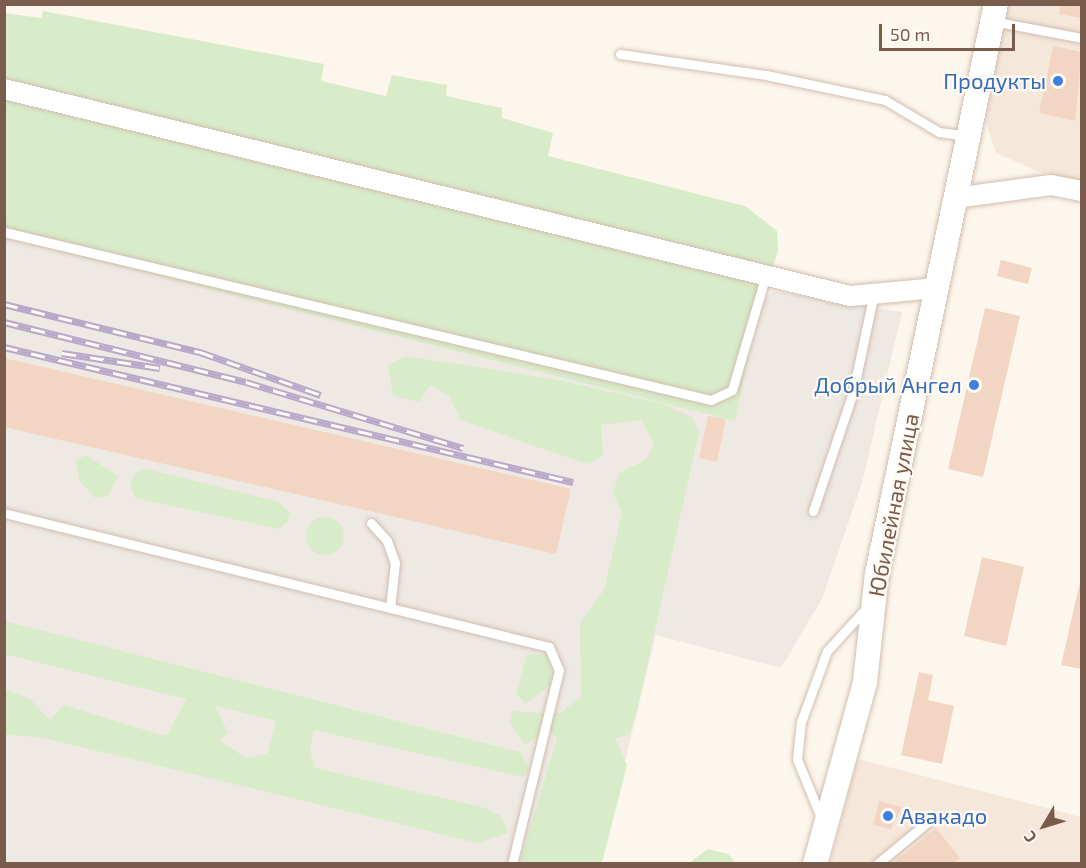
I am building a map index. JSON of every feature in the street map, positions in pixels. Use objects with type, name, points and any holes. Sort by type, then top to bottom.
[{"type":"street","name":"Юбилейная улица","points":[[815,864],[866,682],[875,600],[936,288],[994,13]]},
{"type":"street","points":[[4,89],[765,278],[850,297],[874,292],[936,288]]},
{"type":"street","points":[[955,198],[1051,185],[1082,191]]},
{"type":"lane","points":[[994,13],[1082,38]]},
{"type":"lane","points":[[620,54],[766,75],[885,100],[939,132],[968,136]]},
{"type":"lane","points":[[4,232],[711,400],[732,390],[765,278]]},
{"type":"lane","points":[[813,511],[853,392],[874,292]]},
{"type":"lane","points":[[4,513],[549,646],[557,655],[559,670],[512,864]]},
{"type":"lane","points":[[371,523],[387,541],[394,563],[390,608]]},
{"type":"lane","points":[[825,828],[797,759],[801,722],[827,651],[875,600]]},
{"type":"lane","points":[[877,864],[929,821]]},
{"type":"shaded area","points":[[1007,5],[1081,5],[1081,181],[1039,172],[996,153],[986,122]]},
{"type":"shaded area","points":[[5,238],[735,420],[761,301],[774,291],[902,312],[862,483],[822,599],[781,668],[656,635],[600,863],[5,864]]},
{"type":"shaded area","points":[[858,759],[1081,817],[1081,863],[830,864]]},
{"type":"green space","points":[[43,11],[324,64],[321,81],[386,96],[392,75],[447,85],[446,96],[502,108],[502,118],[553,133],[548,156],[745,206],[777,231],[778,251],[761,301],[735,421],[5,238],[5,13],[41,18]]},
{"type":"green space","points":[[405,356],[559,380],[664,404],[693,418],[699,432],[636,715],[629,735],[615,738],[627,765],[602,863],[520,863],[557,738],[552,733],[524,744],[510,723],[512,711],[559,714],[581,696],[580,622],[604,590],[622,513],[613,493],[619,473],[645,460],[654,444],[641,420],[601,425],[603,456],[587,464],[460,420],[450,397],[430,385],[420,402],[393,396],[388,365]]},
{"type":"green space","points":[[86,455],[118,476],[108,496],[95,498],[79,480],[76,460]]},
{"type":"green space","points":[[147,469],[279,502],[290,513],[287,523],[279,529],[135,498],[130,485],[135,473]]},
{"type":"green space","points":[[325,517],[338,523],[344,536],[338,549],[325,555],[312,549],[306,536],[312,523]]},
{"type":"green space","points":[[4,621],[520,752],[529,768],[523,777],[314,730],[310,750],[315,768],[485,808],[501,816],[508,833],[478,843],[44,738],[5,734],[5,690],[29,698],[50,720],[64,705],[161,735],[167,735],[186,699],[5,654]],"holes":[[[215,706],[276,721],[267,754],[246,758],[220,741],[228,732]]]},
{"type":"green space","points":[[527,654],[550,655],[551,685],[525,704],[516,693]]},
{"type":"green space","points":[[708,849],[728,854],[736,863],[689,863]]},
{"type":"building","points":[[1061,4],[1082,4],[1082,18],[1059,14]]},
{"type":"building","points":[[1053,46],[1082,52],[1075,121],[1039,113]]},
{"type":"building","points":[[1001,260],[1032,268],[1028,284],[997,276]]},
{"type":"building","points":[[985,308],[1020,316],[983,477],[948,469]]},
{"type":"building","points":[[4,358],[571,489],[556,554],[4,427]]},
{"type":"building","points":[[708,416],[726,419],[717,462],[699,458]]},
{"type":"building","points":[[982,557],[1024,567],[1006,646],[964,636]]},
{"type":"building","points":[[1082,573],[1082,669],[1061,665]]},
{"type":"building","points":[[919,672],[933,675],[928,700],[954,706],[942,764],[901,755]]},
{"type":"building","points":[[879,801],[902,807],[891,829],[873,825]]},
{"type":"building","points":[[936,828],[960,858],[953,864],[892,864]]},
{"type":"railway","points":[[4,304],[200,352],[321,395]]},
{"type":"railway","points":[[4,322],[246,382],[463,448]]},
{"type":"railway","points":[[4,347],[573,482]]},
{"type":"railway","points":[[62,353],[160,368]]},
{"type":"place","name":"Продукты","points":[[1058,81]]},
{"type":"place","name":"Добрый Ангел","points":[[974,385]]},
{"type":"place","name":"Авакадо","points":[[888,816]]}]
